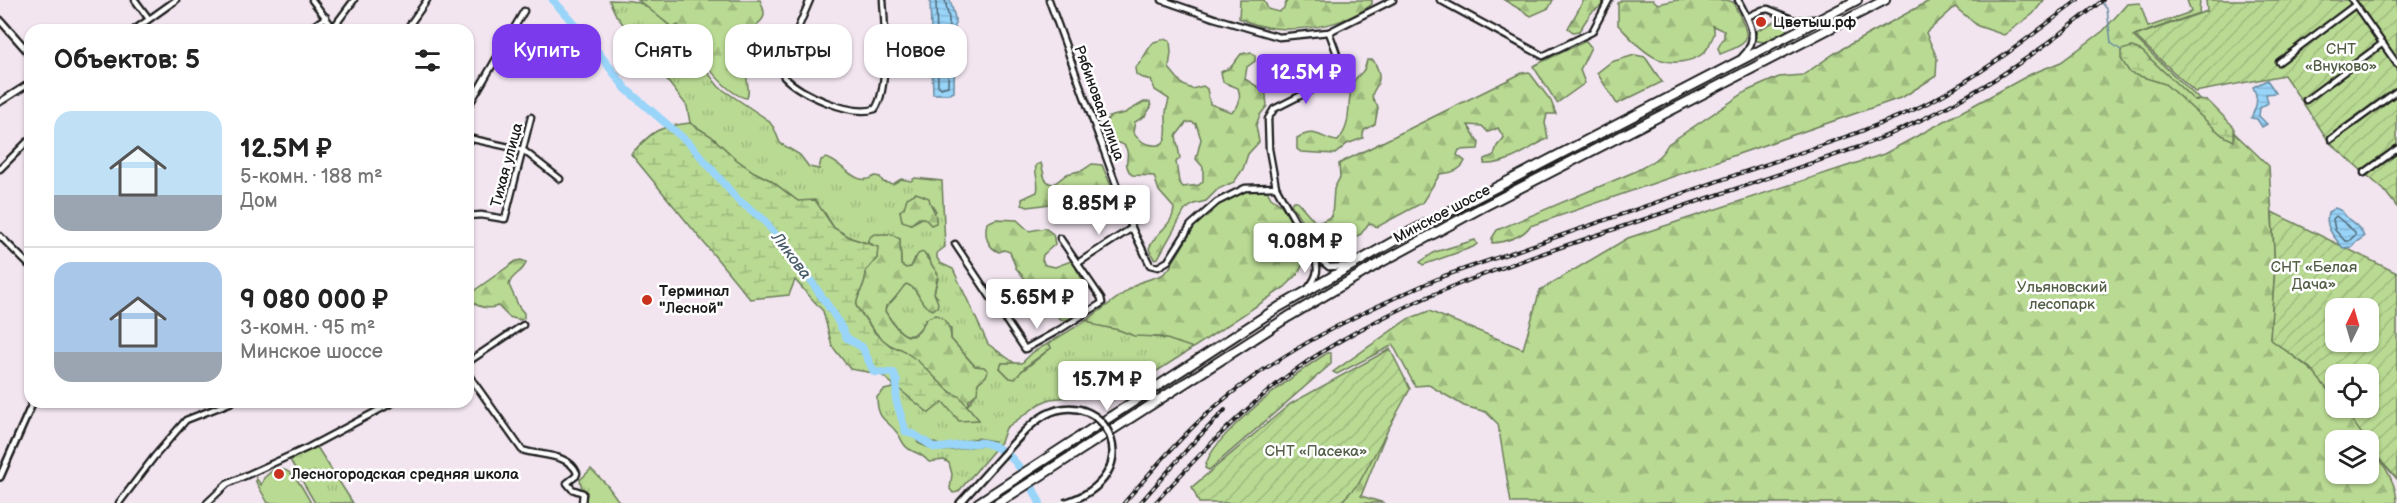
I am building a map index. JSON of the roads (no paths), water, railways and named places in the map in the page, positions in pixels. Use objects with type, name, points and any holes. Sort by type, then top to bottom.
[{"type":"highway","name":"Минское шоссе","points":[[978,503],[1301,295],[1410,232],[1857,0]]},
{"type":"highway","name":"Минское шоссе","points":[[998,503],[1288,317],[1378,264],[1885,0]]},
{"type":"street","points":[[135,0],[149,19]]},
{"type":"street","points":[[142,24],[176,0]]},
{"type":"street","points":[[312,0],[331,24]]},
{"type":"street","points":[[337,24],[354,0]]},
{"type":"street","points":[[410,24],[427,0]]},
{"type":"street","points":[[810,0],[784,61],[782,67],[784,77],[797,87],[824,101],[867,111],[875,109],[880,99],[886,48],[883,0]]},
{"type":"street","name":"Рябиновая улица","points":[[1049,0],[1132,228],[1150,265],[1158,267],[1168,261],[1191,225],[1217,202],[1245,188],[1276,187]]},
{"type":"street","points":[[1162,0],[1279,37],[1329,32],[1393,0]]},
{"type":"street","points":[[1440,0],[1543,56],[1592,32],[1609,0]]},
{"type":"street","points":[[1738,0],[1752,32],[1752,42],[1747,52],[1738,61]]},
{"type":"street","points":[[2279,62],[2354,3],[2397,64]]},
{"type":"street","points":[[1747,17],[1765,9],[1774,10],[1794,20],[1820,18]]},
{"type":"street","points":[[474,96],[524,12]]},
{"type":"street","points":[[316,24],[326,17]]},
{"type":"street","points":[[0,21],[24,47]]},
{"type":"street","points":[[1301,295],[1317,276],[1318,266],[1276,187],[1268,138],[1270,113],[1337,77],[1340,71],[1339,65],[1329,32]]},
{"type":"street","points":[[2306,100],[2383,43]]},
{"type":"street","points":[[0,102],[24,87]]},
{"type":"street","points":[[2331,139],[2397,91]]},
{"type":"street","name":"Тихая улица","points":[[474,216],[505,219],[531,117]]},
{"type":"street","points":[[474,139],[523,150],[560,179]]},
{"type":"street","points":[[0,169],[24,145]]},
{"type":"street","points":[[2364,173],[2397,149]]},
{"type":"street","points":[[1078,264],[1132,228]]},
{"type":"street","points":[[0,236],[24,261]]},
{"type":"street","points":[[955,244],[1024,349],[1102,303],[1101,298],[1060,238]]},
{"type":"street","points":[[1314,255],[1329,267],[1340,267],[1358,262]]},
{"type":"street","points":[[474,358],[523,325]]},
{"type":"street","points":[[474,382],[522,450],[555,457],[572,465],[577,473],[567,483],[572,489],[583,493],[582,503]]},
{"type":"street","points":[[0,477],[30,408]]},
{"type":"street","points":[[119,503],[186,420],[217,408]]},
{"type":"street","points":[[207,503],[227,484],[309,447],[383,408]]},
{"type":"street","points":[[960,503],[1034,423],[1051,413],[1074,409],[1098,419],[1105,427],[1112,443],[1113,454],[1110,468],[1095,489],[1064,503]]},
{"type":"water","points":[[930,0],[950,0],[955,24],[931,24]]},
{"type":"water","points":[[932,78],[954,78],[954,92],[933,94]]},
{"type":"water","points":[[2267,80],[2276,93],[2266,94],[2268,103],[2260,108],[2259,116],[2267,124],[2262,127],[2257,119],[2251,118],[2256,103],[2253,87]]},
{"type":"water","points":[[2335,208],[2342,211],[2357,226],[2364,237],[2352,247],[2343,248],[2329,227],[2328,212]]},
{"type":"waterway","name":"Ликова","points":[[553,0],[591,43],[626,89],[691,145],[738,200],[763,219],[798,262],[835,316],[847,338],[862,347],[874,372],[894,373],[897,382],[896,400],[906,432],[935,448],[972,443],[988,444],[1013,459],[1019,467]]},
{"type":"waterway","points":[[2100,0],[2107,9],[2111,43],[2121,50]]},
{"type":"waterway","name":"Ликова","points":[[1033,489],[1040,503]]},
{"type":"railway","points":[[1124,503],[1177,443],[1242,385],[1306,343],[1374,307],[1444,276],[1854,134],[1901,115],[1935,99],[1980,72],[2078,0]]},
{"type":"railway","points":[[1155,503],[1248,408],[1289,374],[1344,338],[1414,303],[1486,273],[1859,147],[1894,133],[1987,84],[2045,45],[2103,0]]},
{"type":"railway","points":[[1140,503],[1225,410]]},
{"type":"place","name":"Цветыш.рф","points":[[1761,22]]},
{"type":"place","name":"Терминал \"Лесной\"","points":[[647,300]]},
{"type":"place","name":"Лесногородская средняя школа","points":[[279,474]]},
{"type":"park label","name":"СНТ «Внуково»","points":[[2341,58]]},
{"type":"park label","name":"СНТ «Белая Дача»","points":[[2314,276]]},
{"type":"park label","name":"Ульяновский лесопарк","points":[[2062,296]]},
{"type":"park label","name":"СНТ «Пасека»","points":[[1316,451]]}]
